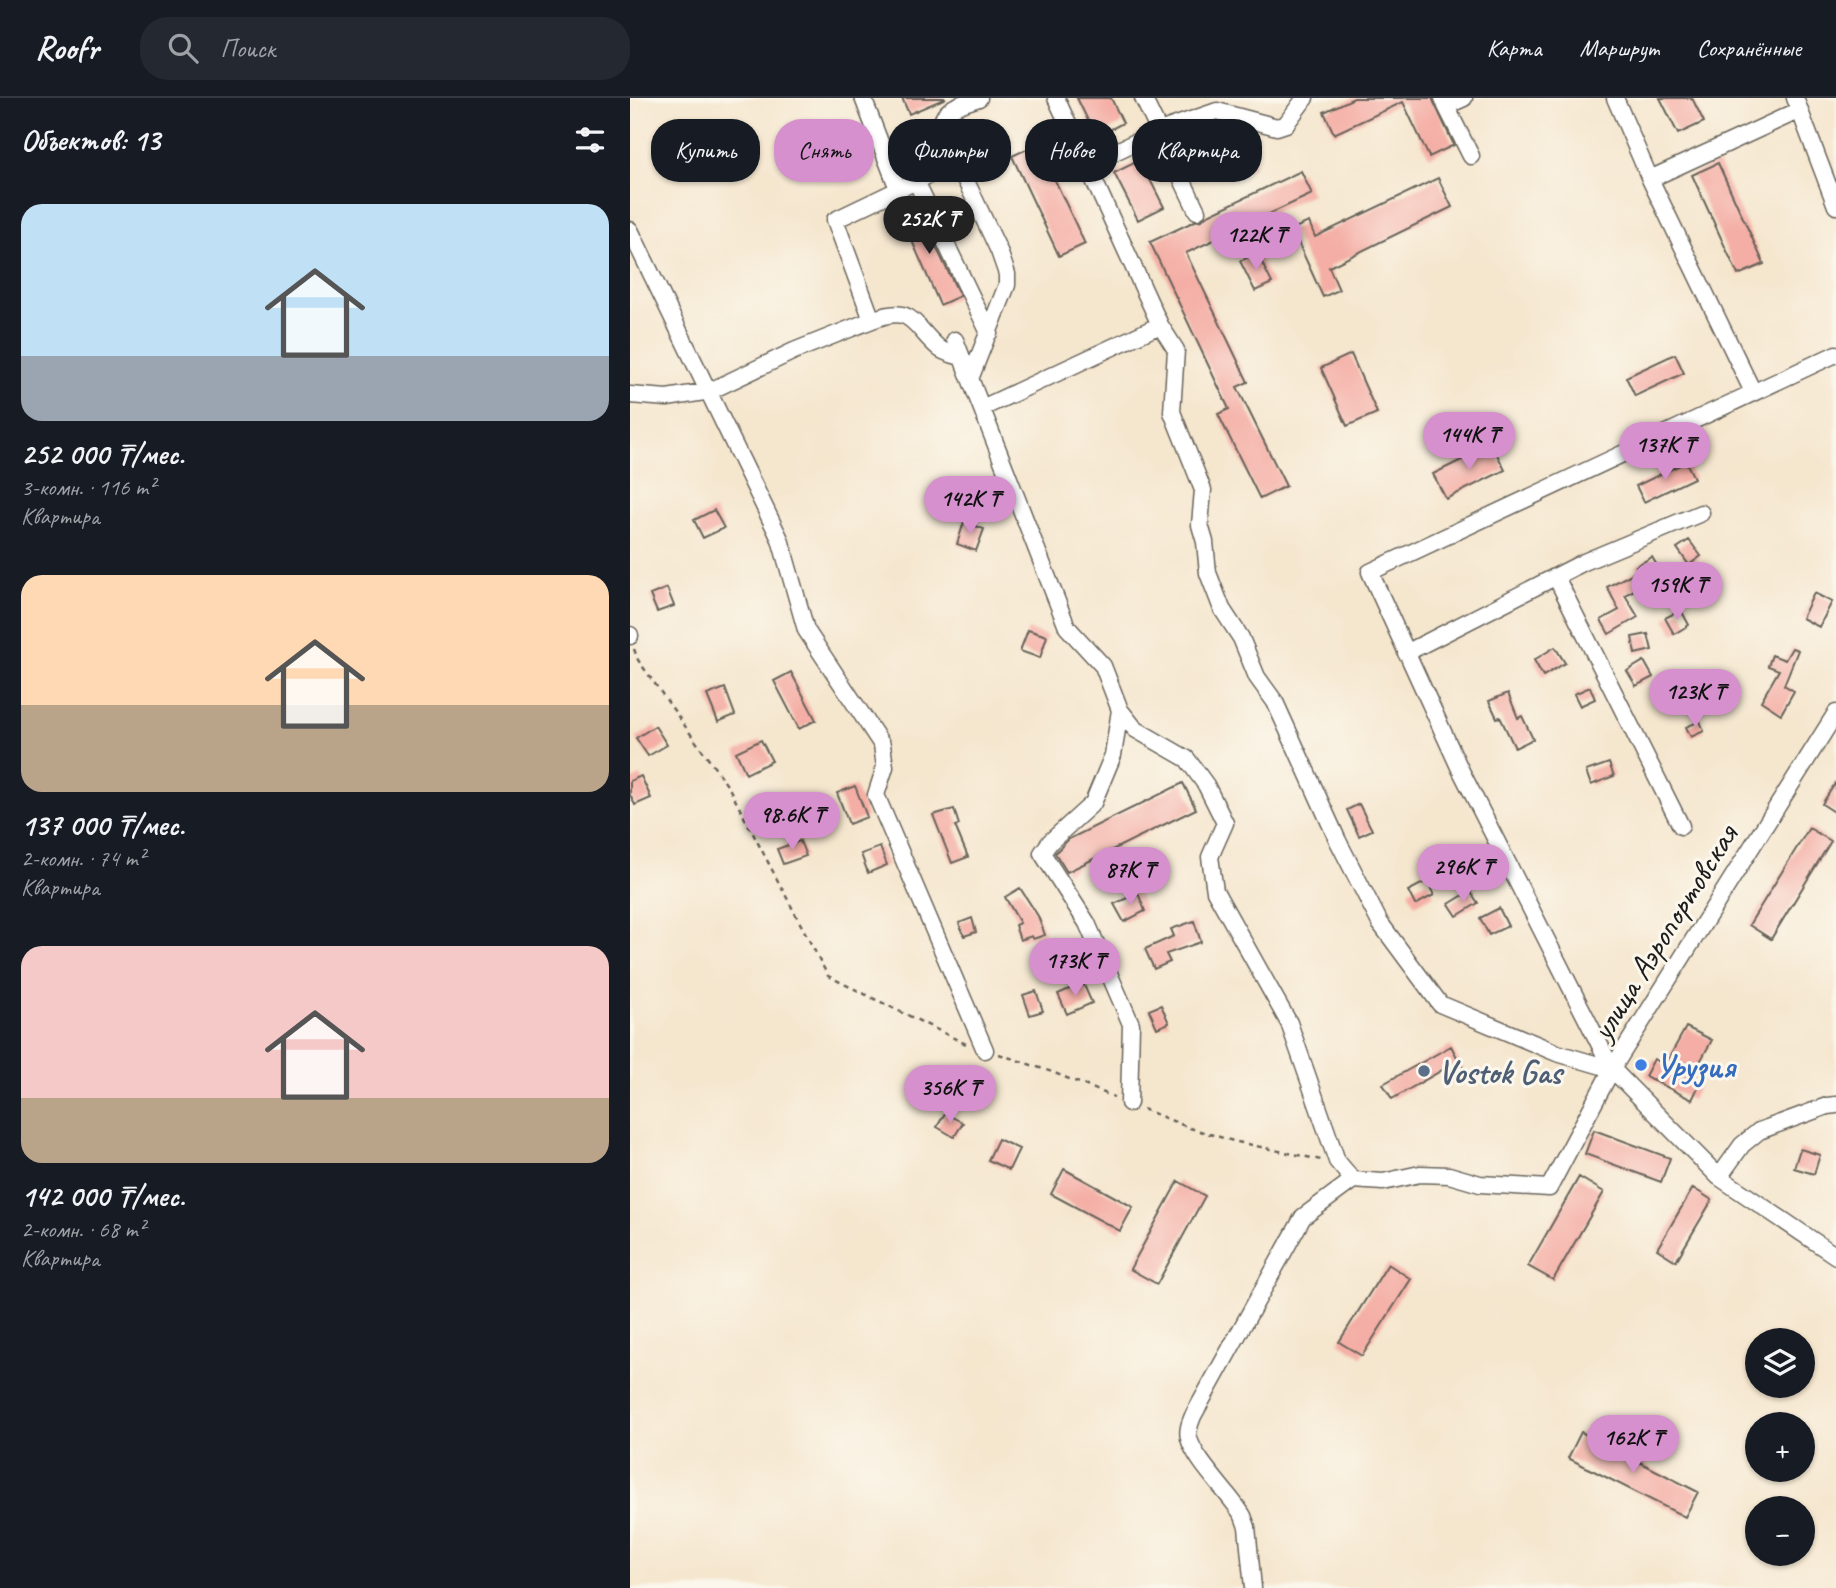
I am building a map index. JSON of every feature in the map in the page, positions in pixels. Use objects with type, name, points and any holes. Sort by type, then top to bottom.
[{"type":"street","points":[[863,98],[898,189]]},
{"type":"street","points":[[942,119],[957,102],[979,98]]},
{"type":"street","points":[[1056,98],[1066,119]]},
{"type":"street","points":[[1143,98],[1153,119]]},
{"type":"street","points":[[1262,123],[1277,127],[1286,124],[1305,98]]},
{"type":"street","points":[[1464,98],[1445,102],[1471,156]]},
{"type":"street","points":[[1615,98],[1650,179],[1753,392]]},
{"type":"street","points":[[1650,179],[1798,104],[1836,206]]},
{"type":"street","points":[[1194,119],[1217,111],[1247,119]]},
{"type":"street","points":[[872,320],[835,220],[914,182]]},
{"type":"street","points":[[916,182],[989,333]]},
{"type":"street","points":[[966,182],[999,251],[1007,274],[1007,285],[970,379]]},
{"type":"street","points":[[1095,182],[1160,325],[1176,350],[1172,412],[1203,491],[1200,524],[1208,573],[1222,609],[1241,638],[1258,677],[1275,702],[1338,841],[1380,923],[1440,1004],[1557,1053],[1612,1069]]},
{"type":"street","points":[[1183,182],[1197,211]]},
{"type":"street","points":[[630,230],[780,540],[806,630],[882,745],[885,767],[876,795],[985,1050]]},
{"type":"street","points":[[630,395],[667,398],[710,391],[794,351],[889,313],[911,318],[942,351],[961,357]]},
{"type":"street","points":[[982,408],[1160,325]]},
{"type":"street","points":[[955,340],[1067,627],[1103,666],[1120,710],[1135,729],[1187,760],[1206,785],[1225,823],[1210,857],[1215,891],[1289,1023],[1337,1161],[1353,1180],[1303,1217],[1189,1427],[1189,1437],[1194,1450],[1244,1516],[1253,1588]]},
{"type":"street","points":[[1836,354],[1370,572],[1460,769],[1612,1069],[1719,1177],[1836,1256]]},
{"type":"street","points":[[1408,657],[1584,562],[1701,513]]},
{"type":"street","points":[[1556,576],[1681,826]]},
{"type":"street","points":[[1120,710],[1113,755],[1093,803],[1050,842],[1042,853],[1087,923],[1131,1024],[1129,1103]]},
{"type":"street","name":"улица Аэропортовская","points":[[1353,1180],[1383,1182],[1420,1174],[1448,1175],[1480,1184],[1549,1188],[1612,1069],[1836,713]]},
{"type":"street","points":[[1719,1177],[1742,1144],[1759,1131],[1836,1105]]},
{"type":"building","points":[[902,98],[946,98],[909,114]]},
{"type":"building","points":[[1077,98],[1111,98],[1123,123],[1118,126],[1118,119],[1087,119]]},
{"type":"building","points":[[1354,98],[1432,98],[1454,145],[1429,157],[1403,102],[1334,134],[1324,112]]},
{"type":"building","points":[[1660,98],[1692,98],[1704,122],[1678,134]]},
{"type":"building","points":[[1025,150],[1025,182],[1056,182],[1085,244],[1059,256],[1012,156]]},
{"type":"building","points":[[1718,163],[1764,264],[1738,275],[1692,175]]},
{"type":"building","points":[[1132,164],[1132,182],[1151,182],[1164,207],[1138,220],[1118,181],[1118,171]]},
{"type":"building","points":[[1301,171],[1312,194],[1186,253],[1248,382],[1237,387],[1286,486],[1260,499],[1218,414],[1229,409],[1150,242],[1202,220]]},
{"type":"building","points":[[1438,178],[1452,207],[1329,267],[1339,290],[1323,297],[1292,229],[1309,222],[1315,237]]},
{"type":"building","points":[[915,204],[960,296],[940,305],[899,211]]},
{"type":"building","points":[[1257,253],[1272,283],[1255,291],[1240,261]]},
{"type":"building","points":[[1351,354],[1377,413],[1347,426],[1321,368]]},
{"type":"building","points":[[1675,354],[1684,373],[1635,396],[1626,377]]},
{"type":"building","points":[[1492,445],[1505,470],[1446,499],[1433,474]]},
{"type":"building","points":[[1686,462],[1694,478],[1644,502],[1636,486]]},
{"type":"building","points":[[714,510],[724,528],[703,538],[694,520]]},
{"type":"building","points":[[964,522],[984,529],[976,551],[957,544]]},
{"type":"building","points":[[1689,540],[1701,556],[1689,565],[1677,548]]},
{"type":"building","points":[[1652,557],[1662,574],[1646,584],[1636,566]]},
{"type":"building","points":[[1635,572],[1638,588],[1625,595],[1638,617],[1609,634],[1601,620],[1619,610],[1607,587]]},
{"type":"building","points":[[667,588],[674,606],[657,612],[650,595]]},
{"type":"building","points":[[1814,593],[1832,602],[1819,627],[1802,618]]},
{"type":"building","points":[[1681,610],[1689,625],[1674,634],[1665,618]]},
{"type":"building","points":[[1028,630],[1047,636],[1040,658],[1020,651]]},
{"type":"building","points":[[1648,634],[1652,650],[1635,654],[1632,637]]},
{"type":"building","points":[[1555,647],[1565,663],[1543,676],[1534,660]]},
{"type":"building","points":[[1792,648],[1798,650],[1784,685],[1794,691],[1781,714],[1761,701],[1779,670],[1768,666],[1772,655],[1785,660]]},
{"type":"building","points":[[1644,661],[1653,677],[1636,686],[1627,671]]},
{"type":"building","points":[[791,672],[816,720],[799,729],[774,681]]},
{"type":"building","points":[[1590,687],[1595,699],[1580,706],[1574,694]]},
{"type":"building","points":[[725,688],[735,715],[718,722],[707,695]]},
{"type":"building","points":[[1508,693],[1518,718],[1522,716],[1533,739],[1515,748],[1489,701]]},
{"type":"building","points":[[1700,721],[1704,731],[1691,737],[1686,727]]},
{"type":"building","points":[[655,726],[667,745],[648,756],[636,738]]},
{"type":"building","points":[[761,740],[772,761],[746,774],[736,752]]},
{"type":"building","points":[[1609,763],[1614,776],[1591,785],[1586,771]]},
{"type":"building","points":[[641,776],[651,798],[635,805],[630,795],[630,781]]},
{"type":"building","points":[[1836,782],[1836,813],[1822,804]]},
{"type":"building","points":[[1183,783],[1196,809],[1067,872],[1055,853],[1069,839]]},
{"type":"building","points":[[855,786],[867,817],[849,824],[837,793]]},
{"type":"building","points":[[782,798],[793,819],[776,828],[764,808]]},
{"type":"building","points":[[1359,804],[1372,830],[1359,836],[1347,810]]},
{"type":"building","points":[[954,809],[959,825],[955,826],[968,857],[952,863],[933,815]]},
{"type":"building","points":[[1809,828],[1831,841],[1771,939],[1749,925]]},
{"type":"building","points":[[800,841],[806,856],[783,864],[777,849]]},
{"type":"building","points":[[880,847],[887,865],[868,873],[861,854]]},
{"type":"building","points":[[1427,881],[1434,895],[1415,905],[1408,891]]},
{"type":"building","points":[[1020,888],[1038,916],[1045,935],[1020,940],[1015,925],[1020,923],[1005,897]]},
{"type":"building","points":[[1470,891],[1478,903],[1457,916],[1449,904]]},
{"type":"building","points":[[1138,893],[1145,911],[1124,922],[1114,904]]},
{"type":"building","points":[[1499,908],[1508,926],[1489,935],[1480,918]]},
{"type":"building","points":[[972,918],[976,932],[964,936],[959,923]]},
{"type":"building","points":[[1194,921],[1201,942],[1166,954],[1170,962],[1154,969],[1145,949],[1174,936],[1171,929]]},
{"type":"building","points":[[1083,983],[1092,1003],[1067,1014],[1058,994]]},
{"type":"building","points":[[1036,991],[1043,1011],[1030,1015],[1023,995]]},
{"type":"building","points":[[1161,1005],[1169,1023],[1157,1028],[1149,1010]]},
{"type":"building","points":[[1686,1027],[1712,1040],[1691,1078],[1700,1083],[1692,1100],[1645,1076],[1654,1059],[1665,1065]]},
{"type":"building","name":"Vostok Gas","points":[[1451,1046],[1466,1074],[1453,1081],[1446,1068],[1392,1099],[1383,1084]]},
{"type":"building","points":[[945,1113],[963,1123],[954,1137],[937,1127]]},
{"type":"building","points":[[1594,1130],[1670,1158],[1661,1182],[1585,1154]]},
{"type":"building","points":[[998,1139],[1019,1149],[1009,1170],[988,1160]]},
{"type":"building","points":[[1800,1149],[1820,1155],[1814,1174],[1794,1168]]},
{"type":"building","points":[[1064,1169],[1133,1207],[1120,1231],[1051,1194]]},
{"type":"building","points":[[1579,1177],[1604,1192],[1553,1280],[1528,1266]]},
{"type":"building","points":[[1178,1181],[1205,1196],[1157,1284],[1130,1269]]},
{"type":"building","points":[[1693,1188],[1712,1200],[1676,1261],[1657,1249]]},
{"type":"building","points":[[1388,1264],[1411,1279],[1362,1356],[1339,1342]]},
{"type":"building","points":[[1581,1432],[1698,1492],[1685,1517],[1568,1458]]},
{"type":"place","name":"Урузия","points":[[1641,1065]]},
{"type":"place","name":"Vostok Gas","points":[[1424,1071]]}]
